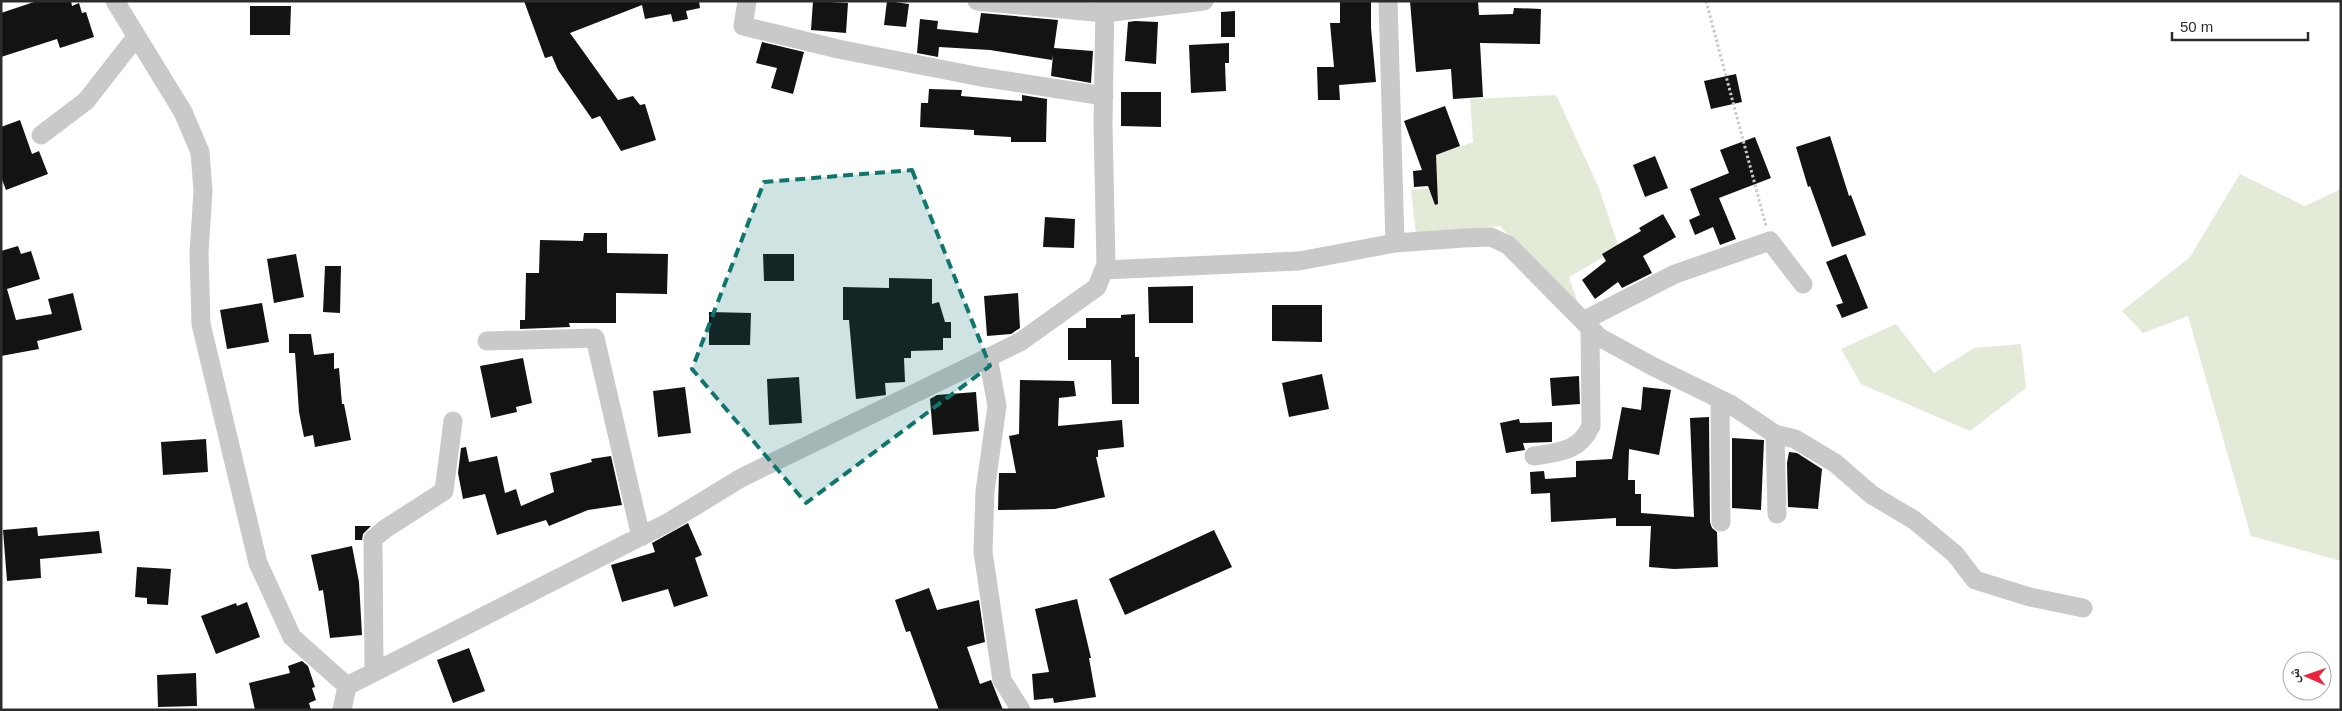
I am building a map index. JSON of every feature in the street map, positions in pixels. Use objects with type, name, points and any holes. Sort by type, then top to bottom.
[{"type":"street","points":[[115,1],[183,112],[200,152],[203,191],[199,253],[201,324],[258,563],[292,637],[347,686]]},
{"type":"street","points":[[747,1],[743,26],[838,48],[981,77],[1104,96]]},
{"type":"street","points":[[977,1],[1105,7],[1204,1]]},
{"type":"street","points":[[1388,1],[1395,243]]},
{"type":"street","points":[[347,686],[669,522],[741,478],[1020,342],[1098,287],[1106,264],[1105,7]]},
{"type":"street","points":[[40,134],[86,101],[136,37]]},
{"type":"street","points":[[1104,270],[1299,261],[1395,243],[1492,237],[1508,245],[1599,337],[1730,404],[1775,434],[1795,439],[1835,463],[1872,495],[1914,520],[1954,554],[1975,580],[2030,597],[2083,608]]},
{"type":"street","points":[[1587,325],[1675,274],[1770,241],[1802,284]]},
{"type":"street","points":[[1534,456],[1570,450],[1587,435],[1591,426],[1587,325]]},
{"type":"street","points":[[487,341],[595,338],[641,536]]},
{"type":"street","points":[[988,357],[998,406],[985,491],[983,552],[1002,680],[1021,710]]},
{"type":"street","points":[[1720,400],[1721,522]]},
{"type":"street","points":[[374,672],[373,539],[385,529],[444,491],[454,421]]},
{"type":"street","points":[[1775,434],[1777,514]]},
{"type":"street","points":[[342,710],[347,686]]},
{"type":"path","points":[[1706,1],[1770,241]]},
{"type":"highlighted area","points":[[912,170],[990,366],[806,503],[692,369],[764,182]]},
{"type":"green space","points":[[1556,95],[1599,188],[1619,248],[1569,277],[1580,309],[1500,226],[1416,234],[1411,190],[1433,188],[1433,156],[1473,142],[1470,99]]},
{"type":"green space","points":[[2240,174],[2305,206],[2341,189],[2341,561],[2251,536],[2188,316],[2143,333],[2122,311],[2190,257]]},
{"type":"green space","points":[[1896,324],[1934,373],[1974,348],[2021,344],[2026,388],[1970,431],[1861,384],[1841,349]]},
{"type":"building","points":[[37,1],[71,1],[72,6],[79,3],[82,13],[86,12],[94,37],[60,48],[57,39],[1,57],[1,13]]},
{"type":"building","points":[[524,1],[699,1],[700,8],[686,11],[688,19],[673,22],[671,14],[645,19],[642,5],[570,33],[618,100],[633,96],[640,105],[645,104],[656,140],[621,151],[600,116],[592,119],[558,70],[552,56],[545,58]]},
{"type":"building","points":[[813,1],[848,3],[846,33],[811,30]]},
{"type":"building","points":[[887,1],[909,4],[906,27],[884,25]]},
{"type":"building","points":[[1340,1],[1371,1],[1371,28],[1376,82],[1339,85],[1340,100],[1318,100],[1317,67],[1334,67],[1330,23],[1340,23]]},
{"type":"building","points":[[1410,1],[1478,1],[1479,15],[1513,14],[1514,8],[1541,9],[1540,44],[1480,43],[1483,97],[1453,99],[1451,69],[1416,72]]},
{"type":"building","points":[[250,6],[291,6],[290,35],[250,35]]},
{"type":"building","points":[[1235,11],[1235,37],[1221,37],[1221,12]]},
{"type":"building","points":[[981,13],[1058,20],[1054,48],[1093,51],[1091,83],[1051,76],[1053,55],[1052,60],[990,50],[939,47],[938,57],[917,53],[920,19],[938,21],[937,29],[978,33]]},
{"type":"building","points":[[1128,22],[1158,22],[1156,64],[1125,61]]},
{"type":"building","points":[[762,42],[804,52],[793,94],[771,88],[777,68],[756,63]]},
{"type":"building","points":[[1229,43],[1229,63],[1225,63],[1226,91],[1191,93],[1189,45]]},
{"type":"building","points":[[1736,74],[1742,102],[1711,109],[1704,81]]},
{"type":"building","points":[[929,89],[962,90],[961,96],[1022,101],[1022,95],[1047,99],[1046,142],[1011,142],[1011,137],[974,135],[974,130],[920,127],[921,103],[928,103]]},
{"type":"building","points":[[1121,92],[1161,92],[1161,127],[1121,126]]},
{"type":"building","points":[[1445,106],[1460,146],[1436,155],[1438,204],[1435,205],[1428,186],[1414,187],[1413,171],[1422,170],[1404,121]]},
{"type":"building","points":[[20,120],[32,154],[39,151],[48,174],[6,190],[1,177],[1,127]]},
{"type":"building","points":[[1830,136],[1849,196],[1851,195],[1866,235],[1832,247],[1810,186],[1808,187],[1796,147]]},
{"type":"building","points":[[1755,137],[1771,178],[1719,198],[1736,239],[1720,245],[1713,227],[1695,235],[1689,220],[1700,215],[1690,189],[1729,173],[1720,150]]},
{"type":"building","points":[[1655,156],[1668,188],[1645,197],[1633,165]]},
{"type":"building","points":[[1663,214],[1676,237],[1643,256],[1652,273],[1622,288],[1618,282],[1595,299],[1582,280],[1606,261],[1602,254],[1641,231],[1639,228]]},
{"type":"building","points":[[1045,217],[1075,219],[1074,248],[1043,247]]},
{"type":"building","points":[[584,233],[607,233],[607,253],[668,254],[667,294],[616,293],[616,323],[569,323],[570,327],[520,329],[520,320],[525,320],[526,273],[539,273],[540,240],[583,241]]},
{"type":"building","points":[[18,246],[21,254],[31,251],[40,279],[7,289],[16,320],[52,314],[48,299],[73,293],[82,330],[37,341],[39,349],[1,356],[1,251]]},
{"type":"building","points":[[296,254],[304,297],[274,303],[267,259]]},
{"type":"building","points":[[763,254],[794,254],[794,281],[764,281]]},
{"type":"building","points":[[1846,254],[1868,308],[1842,318],[1836,305],[1843,303],[1826,262]]},
{"type":"building","points":[[325,266],[341,266],[340,313],[323,312]]},
{"type":"building","points":[[889,278],[932,279],[932,304],[939,302],[945,322],[951,322],[951,338],[943,338],[943,350],[911,351],[911,358],[904,358],[905,382],[885,383],[886,395],[856,399],[849,320],[843,320],[843,287],[889,288]]},
{"type":"building","points":[[1193,286],[1193,323],[1149,323],[1148,287]]},
{"type":"building","points":[[1018,293],[1020,328],[1011,334],[987,336],[984,296]]},
{"type":"building","points":[[262,303],[269,342],[227,349],[220,310]]},
{"type":"building","points":[[1272,305],[1322,305],[1322,342],[1272,341]]},
{"type":"building","points":[[709,312],[751,313],[750,345],[709,345]]},
{"type":"building","points":[[1135,314],[1135,357],[1139,357],[1139,404],[1112,404],[1111,360],[1068,360],[1068,328],[1086,328],[1086,318],[1121,318],[1121,315]]},
{"type":"building","points":[[289,334],[311,334],[314,355],[334,353],[334,369],[339,368],[342,404],[344,404],[351,440],[315,447],[313,435],[304,437],[299,412],[295,353],[289,353]]},
{"type":"building","points":[[523,358],[532,403],[516,407],[517,412],[491,418],[480,366]]},
{"type":"building","points":[[1322,374],[1329,409],[1289,417],[1282,383]]},
{"type":"building","points":[[1579,376],[1580,404],[1552,406],[1550,378]]},
{"type":"building","points":[[799,377],[802,423],[769,425],[767,379]]},
{"type":"building","points":[[1020,380],[1074,381],[1076,396],[1059,398],[1058,426],[1122,420],[1124,447],[1098,450],[1098,457],[1096,457],[1105,497],[1055,509],[998,510],[999,473],[1016,473],[1009,436],[1019,434]]},
{"type":"building","points":[[685,387],[691,433],[658,437],[653,391]]},
{"type":"building","points":[[1643,387],[1671,390],[1659,455],[1629,449],[1628,480],[1635,480],[1635,494],[1641,494],[1641,513],[1694,517],[1690,418],[1709,417],[1710,522],[1712,528],[1717,532],[1718,567],[1674,569],[1649,567],[1651,526],[1616,526],[1616,518],[1551,522],[1550,493],[1531,494],[1530,472],[1544,471],[1545,479],[1576,477],[1576,461],[1612,459],[1622,407],[1641,410]]},
{"type":"building","points":[[976,392],[979,431],[933,435],[930,399],[937,395]]},
{"type":"building","points":[[1519,419],[1520,423],[1552,422],[1552,442],[1523,443],[1525,450],[1506,453],[1500,423]]},
{"type":"building","points":[[1732,438],[1764,440],[1761,510],[1732,508]]},
{"type":"building","points":[[206,439],[208,472],[163,475],[161,442]]},
{"type":"building","points":[[466,447],[469,462],[497,456],[505,493],[516,489],[521,506],[554,492],[550,473],[592,462],[591,459],[611,456],[622,505],[588,510],[549,526],[546,520],[497,535],[485,494],[463,499],[458,473],[461,448]]},
{"type":"building","points":[[1789,452],[1797,453],[1822,469],[1818,509],[1788,507],[1787,463]]},
{"type":"building","points":[[688,523],[702,555],[695,558],[708,596],[674,607],[668,589],[622,602],[611,565],[655,552],[652,543]]},
{"type":"building","points":[[355,526],[371,526],[363,534],[362,540],[355,540]]},
{"type":"building","points":[[37,527],[38,536],[99,531],[102,553],[40,559],[41,578],[7,581],[3,530]]},
{"type":"building","points":[[1214,530],[1232,567],[1125,615],[1109,579]]},
{"type":"building","points":[[352,546],[359,582],[362,635],[330,638],[323,590],[319,591],[311,555]]},
{"type":"building","points":[[137,567],[171,569],[168,605],[147,604],[147,598],[135,597]]},
{"type":"building","points":[[929,588],[937,610],[979,600],[985,642],[967,647],[980,684],[991,680],[1003,710],[939,710],[910,631],[906,632],[895,600]]},
{"type":"building","points":[[1077,599],[1091,658],[1089,658],[1096,697],[1054,703],[1053,698],[1034,700],[1032,674],[1049,672],[1035,609]]},
{"type":"building","points":[[247,602],[260,637],[216,654],[201,616],[236,603],[237,606]]},
{"type":"building","points":[[469,648],[485,691],[453,703],[437,660]]},
{"type":"building","points":[[302,661],[308,666],[315,687],[312,688],[316,700],[309,703],[311,710],[255,710],[249,683],[290,673],[288,666]]},
{"type":"building","points":[[196,673],[197,706],[158,707],[157,675]]}]
